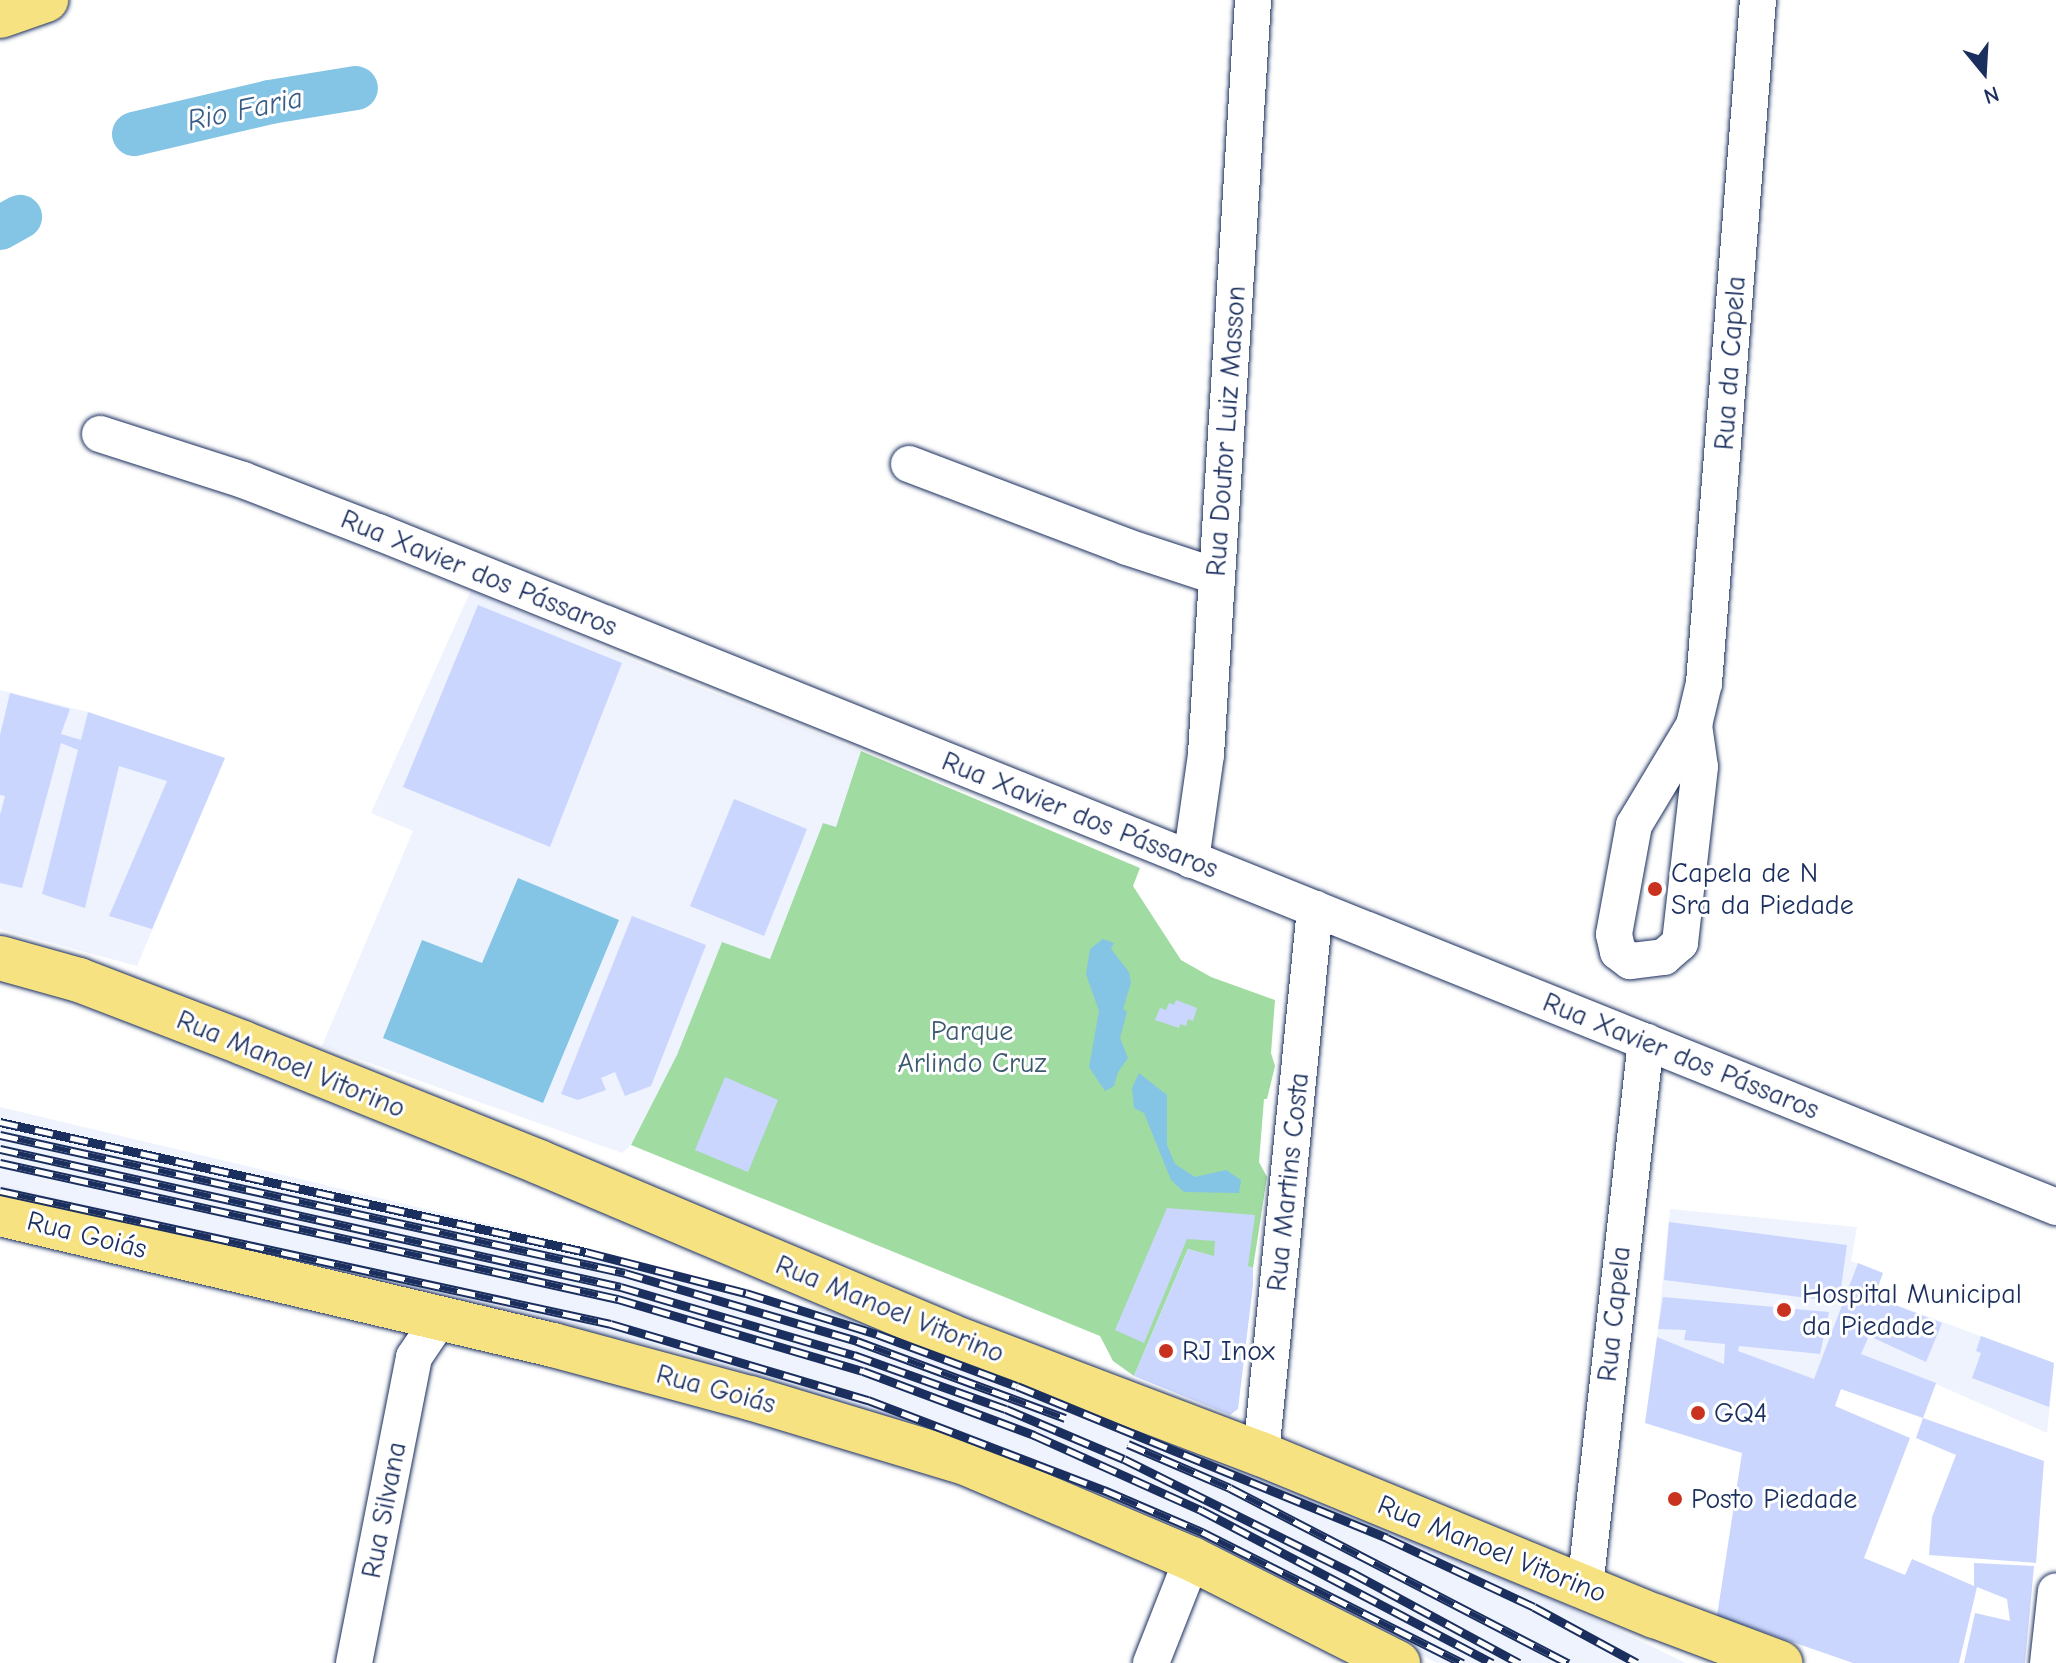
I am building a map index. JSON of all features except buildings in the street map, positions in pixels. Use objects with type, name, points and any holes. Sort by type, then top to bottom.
[{"type":"main road","points":[[0,16],[46,0]]},
{"type":"main road","name":"Rua Manoel Vitorino","points":[[0,958],[79,980],[243,1043],[539,1162],[950,1336],[1261,1454],[1780,1663]]},
{"type":"main road","name":"Rua Goiás","points":[[0,1214],[553,1345],[750,1398],[968,1464],[1192,1559],[1398,1663]]},
{"type":"street","name":"Rua Doutor Luiz Masson","points":[[1191,860],[1206,754],[1253,0]]},
{"type":"street","name":"Rua da Capela","points":[[1694,725],[1700,767],[1680,943],[1664,957],[1630,961],[1618,952],[1614,934],[1634,825],[1694,725],[1704,683],[1758,0]]},
{"type":"street","name":"Rua Xavier dos Pássaros","points":[[100,434],[243,480],[2056,1207]]},
{"type":"street","points":[[909,464],[1127,547],[1215,576]]},
{"type":"street","name":"Rua Martins Costa","points":[[1261,1454],[1315,909]]},
{"type":"street","name":"Rua Capela","points":[[1585,1587],[1646,1041]]},
{"type":"street","points":[[397,1310],[414,1357]]},
{"type":"street","name":"Rua Silvana","points":[[354,1663],[414,1357],[439,1320]]},
{"type":"street","points":[[1151,1663],[1192,1559]]},
{"type":"street","points":[[2048,1663],[2056,1591]]},
{"type":"shaded area","points":[[471,590],[651,668],[861,751],[836,828],[823,823],[770,959],[722,943],[677,1056],[631,1145],[622,1153],[322,1046],[413,831],[371,813]]},
{"type":"shaded area","points":[[0,690],[88,712],[225,758],[137,966],[0,929]]},
{"type":"shaded area","points":[[0,1107],[559,1241],[903,1331],[1517,1582],[1686,1663],[1436,1663],[1273,1574],[978,1446],[678,1352],[0,1199]]},
{"type":"shaded area","name":"Hospital Municipal da Piedade","points":[[1670,1209],[1857,1227],[1851,1261],[1883,1273],[1875,1297],[2054,1363],[2047,1433],[1936,1384],[1923,1418],[1841,1389],[1724,1364],[1657,1337]]},
{"type":"green space","name":"Parque Arlindo Cruz","points":[[861,751],[1140,868],[1133,886],[1181,960],[1211,977],[1275,1000],[1271,1053],[1275,1066],[1267,1099],[1264,1099],[1259,1162],[1267,1177],[1253,1268],[1188,1249],[1134,1376],[1113,1361],[1100,1336],[631,1145],[677,1055],[722,942],[770,959],[823,823],[836,827]]},
{"type":"water","points":[[518,878],[619,920],[543,1103],[383,1038],[422,940],[482,963]]},
{"type":"water","points":[[1103,939],[1114,943],[1111,949],[1129,972],[1131,983],[1123,1009],[1127,1012],[1120,1038],[1128,1058],[1118,1072],[1114,1086],[1105,1091],[1089,1067],[1099,1011],[1086,974],[1090,949]]},
{"type":"water","points":[[1139,1073],[1167,1095],[1167,1145],[1175,1164],[1195,1177],[1226,1170],[1241,1180],[1239,1193],[1184,1192],[1171,1180],[1144,1113],[1134,1108],[1132,1088]]},
{"type":"waterway","name":"Rio Faria","points":[[134,134],[270,102],[356,88]]},
{"type":"waterway","name":"Rio Faria","points":[[0,228],[20,217]]},
{"type":"railway","points":[[0,1122],[586,1252],[746,1293],[877,1334],[1017,1386],[1387,1538],[1534,1607],[1637,1663]]},
{"type":"railway","points":[[0,1135],[625,1273],[857,1341],[1065,1418]]},
{"type":"railway","points":[[0,1149],[621,1287],[854,1355],[1006,1409],[1124,1459],[1351,1572],[1519,1663]]},
{"type":"railway","points":[[0,1163],[618,1299],[863,1371],[1034,1435],[1201,1510],[1492,1663]]},
{"type":"railway","points":[[0,1191],[611,1324],[868,1400],[1104,1490],[1202,1532],[1463,1663]]},
{"type":"railway","points":[[1128,1444],[1230,1488],[1568,1663]]},
{"type":"place","name":"Capela de N Sra da Piedade","points":[[1655,889]]},
{"type":"place","name":"Hospital Municipal da Piedade","points":[[1784,1310]]},
{"type":"place","name":"RJ Inox","points":[[1166,1351]]},
{"type":"place","name":"GQ4","points":[[1698,1413]]},
{"type":"place","name":"Posto Piedade","points":[[1675,1499]]}]
